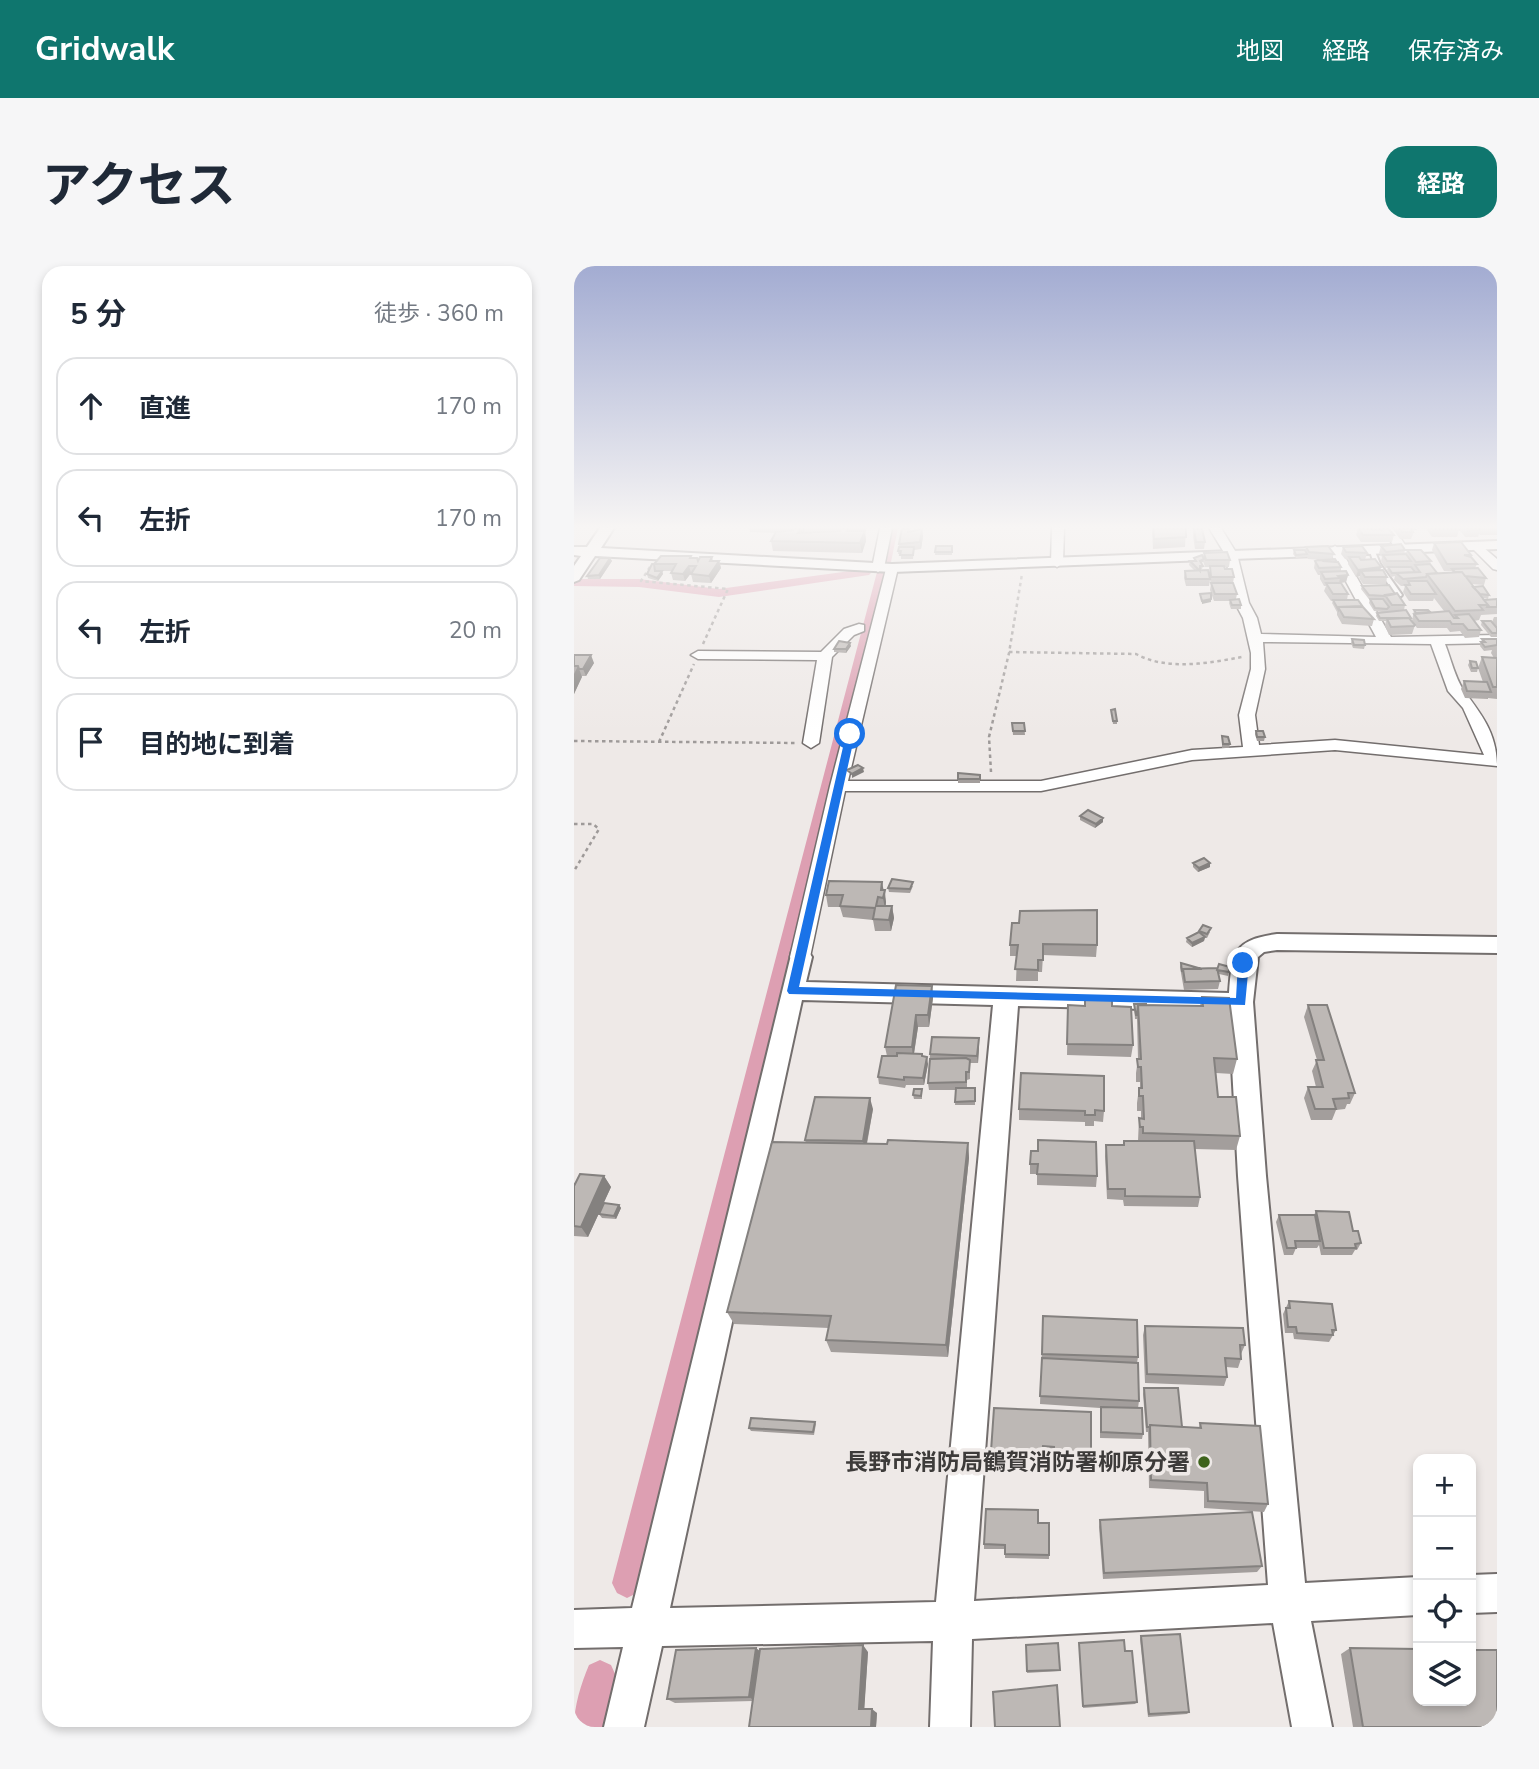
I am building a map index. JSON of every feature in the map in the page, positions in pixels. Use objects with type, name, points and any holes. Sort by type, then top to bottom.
[{"type":"street","points":[[624,1727],[793,991],[879,596]]},
{"type":"street","points":[[1240,596],[1250,618],[1258,657],[1247,715],[1252,750]]},
{"type":"street","points":[[1361,596],[1386,641]]},
{"type":"street","points":[[811,743],[825,656],[849,632],[859,628]]},
{"type":"street","points":[[1255,638],[1386,641],[1497,639]]},
{"type":"street","points":[[1436,640],[1456,691],[1470,706],[1496,761]]},
{"type":"street","points":[[698,655],[825,656]]},
{"type":"street","points":[[838,786],[1041,786],[1192,755],[1335,745],[1496,761]]},
{"type":"street","points":[[1312,1727],[1288,1601],[1252,1177],[1241,1002],[1243,963],[1248,952],[1258,945],[1277,942],[1497,945]]},
{"type":"street","points":[[793,991],[1241,1002]]},
{"type":"street","points":[[950,1727],[953,1621],[1006,998]]},
{"type":"street","points":[[1476,1594],[1497,1593]]},
{"type":"street","points":[[574,1629],[648,1625],[953,1621],[1413,1596]]},
{"type":"path","points":[[659,742],[725,596]]},
{"type":"path","points":[[992,786],[989,737],[1009,652],[1018,596]]},
{"type":"path","points":[[1009,652],[1136,654],[1145,659],[1198,666],[1231,657],[1258,657]]},
{"type":"path","points":[[574,741],[811,743]]},
{"type":"path","points":[[574,824],[593,824],[599,829],[574,871]]},
{"type":"building","points":[[1201,596],[1211,596],[1211,599],[1202,601]]},
{"type":"building","points":[[1386,596],[1399,596],[1405,605],[1392,605]]},
{"type":"building","points":[[1444,596],[1481,596],[1488,605],[1479,605],[1483,610],[1455,611]]},
{"type":"building","points":[[1239,599],[1241,605],[1232,605],[1230,600]]},
{"type":"building","points":[[1370,599],[1383,599],[1389,607],[1375,608]]},
{"type":"building","points":[[1497,599],[1497,607],[1487,607],[1484,600]]},
{"type":"building","points":[[1333,600],[1358,600],[1363,607],[1338,609]]},
{"type":"building","points":[[1362,606],[1374,619],[1344,617],[1338,607]]},
{"type":"building","points":[[1406,610],[1411,618],[1380,618],[1377,613]]},
{"type":"building","points":[[1414,610],[1428,610],[1430,612],[1416,613]]},
{"type":"building","points":[[1449,611],[1454,618],[1458,618],[1455,615],[1469,614],[1481,630],[1468,630],[1463,624],[1452,624],[1450,621],[1419,621],[1414,614]]},
{"type":"building","points":[[1409,618],[1414,626],[1391,627],[1387,619]]},
{"type":"building","points":[[1482,621],[1491,621],[1497,628],[1497,633],[1492,633]]},
{"type":"building","points":[[1352,639],[1364,640],[1365,645],[1354,645]]},
{"type":"building","points":[[1482,639],[1497,639],[1497,645],[1485,647]]},
{"type":"building","points":[[839,641],[850,643],[846,649],[834,649]]},
{"type":"building","points":[[574,655],[591,655],[583,669],[579,669],[574,666]]},
{"type":"building","points":[[1482,657],[1497,658],[1497,687],[1493,687]]},
{"type":"building","points":[[1470,661],[1476,662],[1478,668],[1472,668]]},
{"type":"building","points":[[1464,681],[1487,682],[1491,692],[1467,691]]},
{"type":"building","points":[[1115,709],[1117,721],[1113,721],[1111,710]]},
{"type":"building","points":[[1012,723],[1024,723],[1025,731],[1013,731]]},
{"type":"building","points":[[1256,731],[1263,731],[1265,737],[1257,737]]},
{"type":"building","points":[[1222,736],[1228,737],[1230,744],[1223,744]]},
{"type":"building","points":[[858,765],[863,768],[852,774],[847,770]]},
{"type":"building","points":[[958,773],[980,775],[980,779],[958,779]]},
{"type":"building","points":[[1088,810],[1103,818],[1096,824],[1080,816]]},
{"type":"building","points":[[1204,858],[1210,863],[1199,868],[1193,863]]},
{"type":"building","points":[[892,879],[913,882],[910,889],[888,888]]},
{"type":"building","points":[[829,881],[882,882],[881,890],[885,890],[883,898],[878,897],[876,906],[892,906],[889,920],[873,919],[875,908],[840,906],[843,895],[826,895]]},
{"type":"building","points":[[1097,910],[1097,945],[1043,944],[1043,960],[1038,960],[1038,970],[1015,969],[1018,945],[1010,945],[1012,923],[1019,923],[1020,911]]},
{"type":"building","points":[[1203,925],[1211,928],[1207,934],[1199,931]]},
{"type":"building","points":[[1199,932],[1205,937],[1192,943],[1187,938]]},
{"type":"building","points":[[1181,963],[1202,969],[1183,969],[1182,972]]},
{"type":"building","points":[[1219,964],[1230,967],[1229,972],[1217,970]]},
{"type":"building","points":[[1217,968],[1220,981],[1185,982],[1183,969]]},
{"type":"building","points":[[896,985],[932,986],[928,1015],[916,1015],[912,1047],[885,1047]]},
{"type":"building","points":[[1202,997],[1229,998],[1237,1059],[1214,1058],[1218,1097],[1236,1097],[1240,1136],[1143,1133],[1139,1118],[1144,1119],[1143,1096],[1139,1096],[1139,1088],[1142,1088],[1141,1067],[1138,1067],[1137,1059],[1141,1059],[1138,1005],[1203,1006]]},
{"type":"building","points":[[1085,998],[1112,999],[1112,1006],[1131,1007],[1133,1045],[1067,1044],[1068,1005],[1085,1006]]},
{"type":"building","points":[[1134,1004],[1146,1005],[1138,1005],[1136,1015]]},
{"type":"building","points":[[1308,1005],[1327,1005],[1355,1093],[1348,1093],[1349,1098],[1333,1099],[1336,1109],[1315,1109],[1308,1087],[1323,1087],[1316,1060],[1324,1060]]},
{"type":"building","points":[[932,1037],[979,1038],[977,1056],[930,1054]]},
{"type":"building","points":[[897,1053],[922,1054],[927,1057],[923,1078],[904,1077],[904,1080],[878,1077],[882,1056],[897,1056]]},
{"type":"building","points":[[930,1059],[970,1060],[966,1082],[928,1083]]},
{"type":"building","points":[[1021,1073],[1104,1076],[1104,1111],[1095,1110],[1095,1115],[1085,1115],[1085,1111],[1019,1109]]},
{"type":"building","points":[[956,1088],[975,1088],[975,1101],[955,1102]]},
{"type":"building","points":[[914,1089],[922,1089],[921,1096],[913,1095]]},
{"type":"building","points":[[815,1097],[870,1098],[863,1141],[805,1140]]},
{"type":"building","points":[[888,1140],[968,1143],[946,1345],[826,1340],[831,1316],[727,1312],[772,1142],[887,1144]]},
{"type":"building","points":[[1038,1140],[1096,1142],[1097,1176],[1037,1174],[1038,1164],[1030,1164],[1031,1151],[1038,1151]]},
{"type":"building","points":[[1124,1141],[1194,1141],[1200,1197],[1125,1196],[1125,1189],[1108,1189],[1106,1145],[1124,1145]]},
{"type":"building","points":[[580,1174],[604,1176],[581,1227],[574,1226],[574,1186]]},
{"type":"building","points":[[604,1203],[619,1205],[614,1216],[599,1214]]},
{"type":"building","points":[[1316,1211],[1349,1212],[1353,1231],[1358,1231],[1361,1243],[1355,1244],[1356,1248],[1324,1248]]},
{"type":"building","points":[[1279,1215],[1315,1215],[1320,1241],[1295,1241],[1296,1248],[1287,1248]]},
{"type":"building","points":[[1289,1301],[1332,1304],[1336,1330],[1332,1330],[1333,1335],[1297,1333],[1296,1327],[1288,1327],[1286,1308],[1290,1308]]},
{"type":"building","points":[[1043,1316],[1137,1320],[1138,1357],[1042,1354]]},
{"type":"building","points":[[1145,1326],[1243,1328],[1245,1345],[1240,1345],[1241,1359],[1225,1358],[1227,1377],[1147,1374]]},
{"type":"building","points":[[1042,1358],[1138,1363],[1139,1401],[1040,1396]]},
{"type":"building","points":[[1144,1388],[1178,1388],[1182,1427],[1147,1427]]},
{"type":"building","points":[[1101,1407],[1142,1408],[1143,1434],[1101,1432]]},
{"type":"building","points":[[994,1408],[1091,1412],[1091,1459],[1053,1457],[1054,1447],[1043,1446],[1042,1453],[991,1451]]},
{"type":"building","points":[[751,1418],[815,1422],[813,1432],[749,1428]]},
{"type":"building","name":"長野市消防局鶴賀消防署柳原分署","points":[[1200,1423],[1260,1426],[1268,1504],[1208,1501],[1207,1483],[1151,1480],[1150,1425],[1201,1428]]},
{"type":"building","points":[[986,1509],[1038,1510],[1038,1523],[1049,1523],[1049,1555],[1005,1554],[1005,1545],[984,1544]]},
{"type":"building","points":[[1252,1512],[1262,1566],[1104,1573],[1100,1520]]},
{"type":"building","points":[[1180,1634],[1189,1712],[1149,1714],[1141,1636]]},
{"type":"building","points":[[1124,1640],[1125,1651],[1132,1651],[1137,1702],[1083,1706],[1079,1643]]},
{"type":"building","points":[[1058,1643],[1060,1670],[1027,1671],[1026,1645]]},
{"type":"building","points":[[863,1645],[859,1709],[872,1709],[871,1727],[749,1727],[760,1649]]},
{"type":"building","points":[[756,1648],[749,1697],[667,1699],[676,1650]]},
{"type":"building","points":[[1350,1648],[1413,1649],[1413,1706],[1476,1706],[1476,1650],[1497,1650],[1497,1727],[1363,1727]]},
{"type":"building","points":[[1057,1685],[1060,1727],[995,1727],[993,1692]]},
{"type":"waterway","points":[[627,1583],[877,596]]},
{"type":"waterway","points":[[587,1727],[600,1676]]},
{"type":"place","name":"長野市消防局鶴賀消防署柳原分署","points":[[1204,1462]]},
{"type":"route","points":[[850,734],[793,991],[1241,1002],[1243,963]]}]
